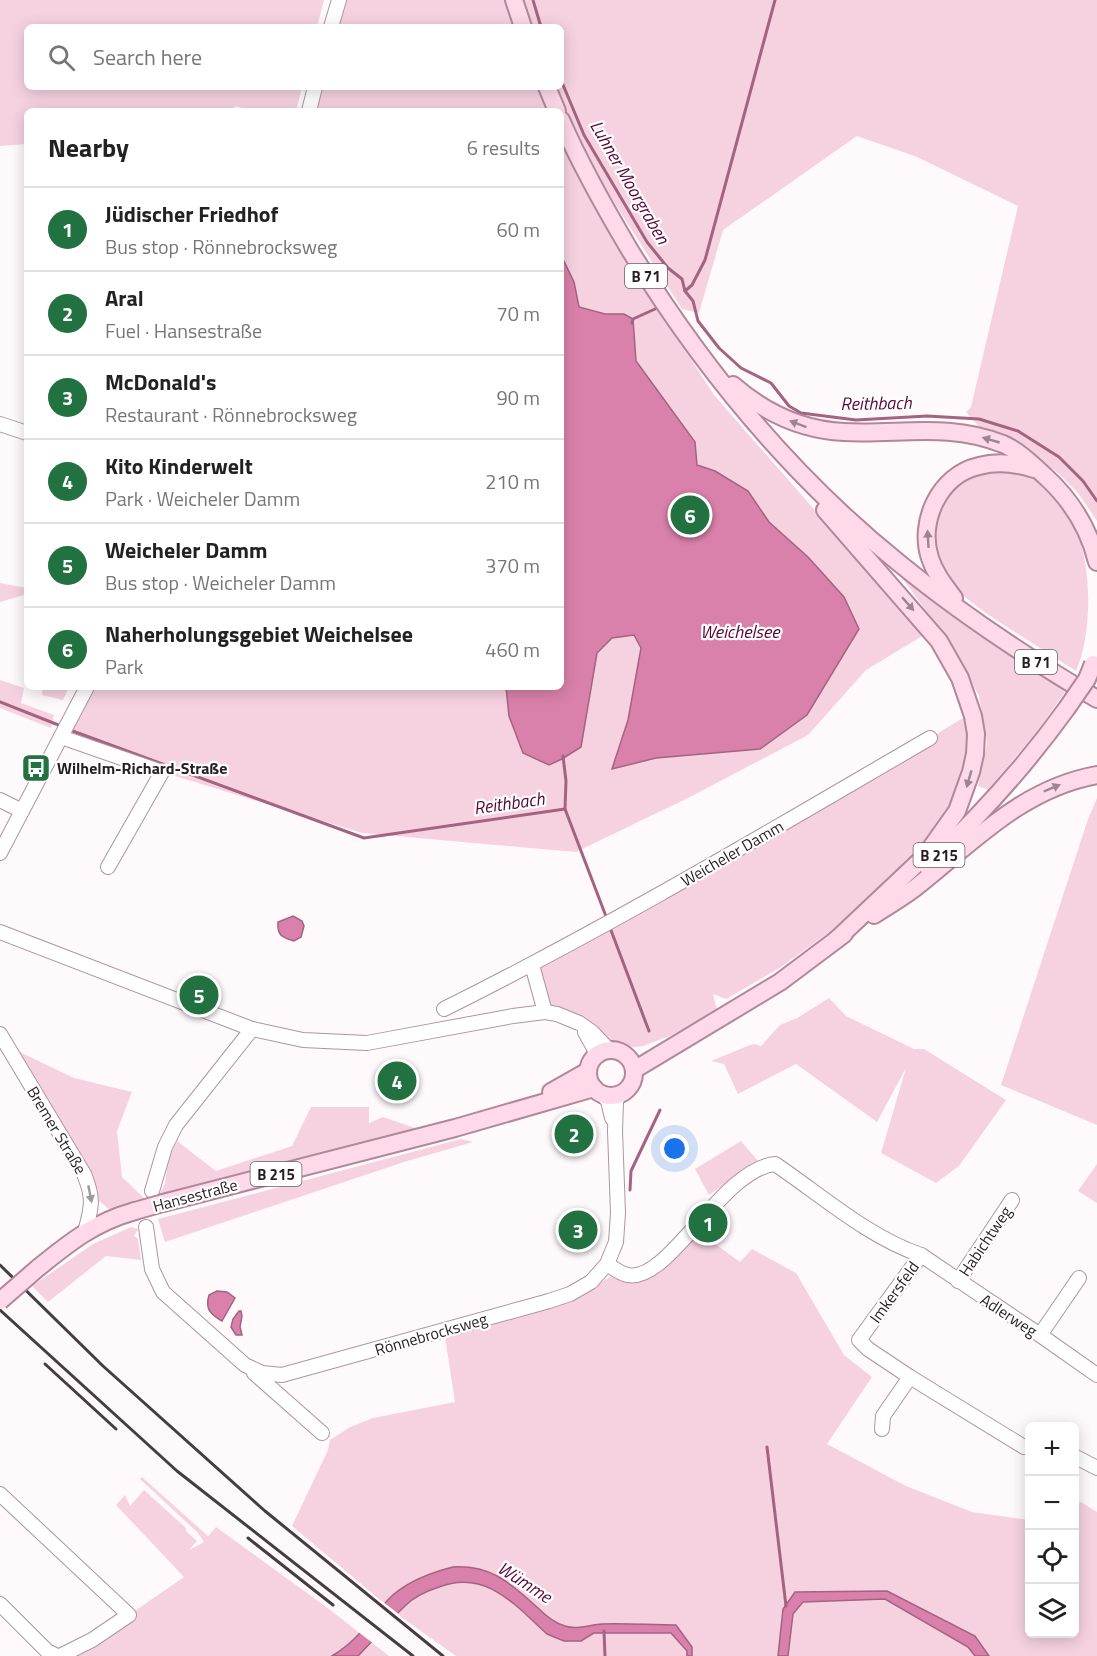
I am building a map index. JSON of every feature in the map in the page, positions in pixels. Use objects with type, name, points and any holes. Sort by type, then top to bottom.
[{"type":"main road","points":[[514,0],[522,24]]},
{"type":"main road","points":[[548,90],[556,108]]},
{"type":"main road","name":"B 71","points":[[564,126],[601,201],[649,281],[695,349],[777,448],[854,524],[898,563],[977,623],[1097,699]]},
{"type":"main road","points":[[695,349],[745,395],[774,414],[807,427],[844,432],[930,430],[967,434],[1004,444],[1040,471],[1073,506],[1085,528],[1097,562]]},
{"type":"main road","points":[[777,448],[812,495],[939,641],[960,678],[973,716],[976,734],[971,772],[957,811],[925,856],[836,940]]},
{"type":"main road","points":[[977,623],[939,578],[930,558],[926,539],[928,516],[937,498],[952,480],[977,466],[998,463],[1017,464],[1040,471]]},
{"type":"main road","name":"B 215","points":[[631,1064],[706,1026],[780,982],[903,888],[957,838],[1017,772],[1087,679],[1095,658]]},
{"type":"main road","points":[[836,940],[918,885],[980,832],[1011,810],[1036,795],[1063,784],[1097,775]]},
{"type":"main road","points":[[619,1051],[631,1064],[632,1084],[625,1091],[606,1092],[589,1079],[591,1065],[601,1052],[619,1051]]},
{"type":"main road","name":"Hansestraße","points":[[518,1109],[591,1065]]},
{"type":"main road","name":"Hansestraße","points":[[0,1301],[85,1232],[112,1218],[135,1211],[158,1197],[455,1128],[518,1109],[606,1092]]},
{"type":"street","points":[[332,24],[339,0]]},
{"type":"street","points":[[310,108],[314,90]]},
{"type":"street","points":[[0,424],[24,432]]},
{"type":"street","points":[[0,853],[85,690]]},
{"type":"street","points":[[64,731],[162,772],[108,867]]},
{"type":"street","name":"Weicheler Damm","points":[[444,1009],[532,966],[930,738]]},
{"type":"street","points":[[0,800],[22,811]]},
{"type":"street","points":[[0,932],[252,1029],[303,1040],[367,1043],[545,1012],[579,1023],[592,1032],[609,1050]]},
{"type":"street","points":[[532,966],[545,1012]]},
{"type":"street","points":[[579,1023],[595,1050],[591,1065]]},
{"type":"street","points":[[158,1197],[165,1147],[176,1125],[252,1029]]},
{"type":"street","name":"Bremer Straße","points":[[0,1034],[84,1174],[92,1195],[85,1232]]},
{"type":"street","name":"Rönnebrocksweg","points":[[245,1365],[261,1373],[282,1375],[570,1294],[591,1282],[607,1264],[616,1242],[617,1230],[616,1101],[606,1092]]},
{"type":"street","name":"Imkersfeld","points":[[607,1264],[627,1275],[641,1274],[652,1268],[691,1232],[722,1196],[762,1165],[775,1164],[881,1237],[903,1249],[921,1255],[859,1340],[868,1349],[910,1377],[1025,1447]]},
{"type":"street","name":"Habichtweg","points":[[958,1281],[1012,1200]]},
{"type":"street","name":"Rönnebrocksweg","points":[[146,1227],[151,1263],[163,1292],[322,1433]]},
{"type":"street","name":"Adlerweg","points":[[921,1255],[1097,1375]]},
{"type":"street","points":[[1040,1335],[1079,1278]]},
{"type":"street","points":[[882,1429],[883,1416],[910,1377]]},
{"type":"street","points":[[1079,1459],[1097,1468]]},
{"type":"street","points":[[0,1494],[129,1615],[92,1640],[58,1656],[47,1651],[0,1604]]},
{"type":"shaded area","points":[[0,0],[324,0],[318,24],[24,24],[24,90],[301,90],[297,108],[235,106],[234,108],[24,108],[24,144],[0,146]]},
{"type":"shaded area","points":[[339,0],[505,0],[515,24],[332,24]]},
{"type":"shaded area","points":[[522,0],[1097,0],[1097,521],[1078,493],[1058,473],[1029,452],[981,429],[966,412],[971,407],[1018,206],[917,157],[857,136],[723,230],[699,313],[682,309],[602,183],[556,90],[564,90],[564,24],[530,24]]},
{"type":"shaded area","points":[[314,90],[542,90],[550,108],[310,108]]},
{"type":"shaded area","points":[[564,139],[612,237],[714,395],[924,635],[866,670],[808,735],[690,797],[576,852],[362,833],[162,772],[61,737],[85,690],[564,690]]},
{"type":"shaded area","points":[[981,470],[1013,472],[1036,480],[1060,500],[1073,520],[1081,545],[1088,599],[1083,651],[1076,671],[968,599],[954,586],[936,556],[934,539],[937,519],[944,503],[959,484]]},
{"type":"shaded area","points":[[900,575],[1065,692],[1038,730],[988,790],[978,786],[987,743],[979,696],[953,648]]},
{"type":"shaded area","points":[[0,583],[24,587],[24,595],[0,602]]},
{"type":"shaded area","points":[[0,680],[24,688],[21,703],[54,715],[51,728],[0,708]]},
{"type":"shaded area","points":[[43,690],[68,690],[63,700],[42,695]]},
{"type":"shaded area","points":[[968,715],[971,738],[960,787],[941,830],[917,859],[842,923],[781,967],[726,999],[713,994],[717,1010],[672,1035],[643,1046],[627,1048],[609,1040],[597,1027],[565,1010],[544,1003],[532,965]]},
{"type":"shaded area","points":[[1097,798],[1097,1125],[1001,1085],[1088,819]]},
{"type":"shaded area","points":[[829,998],[846,1016],[914,1049],[924,1049],[1006,1100],[959,1166],[936,1183],[881,1153],[906,1068],[877,1122],[796,1064],[738,1094],[724,1064],[711,1061],[750,1045],[761,1046],[780,1025],[797,1018]]},
{"type":"shaded area","points":[[7,1046],[74,1078],[132,1092],[117,1131],[122,1177],[145,1199],[110,1210],[92,1195]]},
{"type":"shaded area","points":[[311,1107],[369,1107],[369,1123],[383,1117],[418,1129],[159,1195],[165,1184],[168,1160],[177,1141],[216,1171],[292,1146]]},
{"type":"shaded area","points":[[461,1139],[473,1142],[404,1162],[165,1242],[158,1219]]},
{"type":"shaded area","points":[[741,1141],[758,1161],[709,1195],[695,1169]]},
{"type":"shaded area","points":[[1097,1164],[1097,1203],[1078,1191]]},
{"type":"shaded area","points":[[131,1227],[138,1229],[134,1236],[138,1239],[141,1260],[106,1256],[48,1302],[32,1286],[93,1244]]},
{"type":"shaded area","points":[[696,1230],[740,1262],[752,1249],[796,1273],[844,1355],[872,1377],[827,1444],[906,1486],[972,1512],[1025,1519],[1025,1638],[1079,1638],[1079,1503],[1097,1512],[1097,1656],[456,1656],[397,1614],[292,1526],[328,1450],[330,1440],[350,1427],[373,1418],[455,1402],[445,1337],[563,1303],[612,1276],[632,1281],[662,1267]]},
{"type":"shaded area","points":[[142,1477],[208,1536],[216,1527],[329,1609],[389,1656],[62,1656],[129,1615],[184,1577],[116,1505],[125,1495],[130,1506],[144,1490],[197,1541],[189,1550],[204,1542],[198,1533],[140,1479]]},
{"type":"water","name":"Weichelsee","points":[[564,261],[574,282],[579,307],[605,314],[624,314],[633,319],[636,361],[695,442],[697,465],[715,471],[748,491],[769,522],[808,557],[844,597],[859,629],[807,715],[760,749],[656,758],[612,769],[628,720],[641,648],[634,635],[612,638],[597,653],[581,747],[549,765],[523,753],[509,716],[506,690],[564,690]]},
{"type":"water","points":[[293,916],[302,921],[304,926],[301,937],[294,941],[281,935],[278,930],[278,922]]},
{"type":"water","points":[[217,1291],[227,1292],[235,1298],[222,1321],[208,1308],[209,1295]]},
{"type":"water","points":[[239,1311],[242,1316],[240,1327],[242,1335],[236,1335],[231,1327]]},
{"type":"water","points":[[453,1567],[479,1569],[500,1578],[519,1591],[550,1619],[561,1625],[578,1627],[611,1624],[676,1625],[692,1647],[692,1656],[687,1656],[687,1651],[671,1633],[594,1633],[581,1641],[564,1641],[547,1634],[499,1593],[485,1586],[456,1583],[430,1590],[413,1599],[358,1656],[332,1656],[354,1639],[389,1599],[401,1589],[422,1577]]},
{"type":"water","points":[[887,1591],[975,1636],[989,1656],[975,1656],[968,1647],[885,1599],[803,1602],[793,1614],[788,1656],[778,1656],[783,1609],[795,1592]]},
{"type":"pier","points":[[382,1601],[400,1615],[374,1644],[357,1631]]},
{"type":"waterway","name":"Luhner Moorgraben","points":[[533,0],[540,24]]},
{"type":"waterway","points":[[685,291],[692,285],[705,260],[775,0]]},
{"type":"waterway","name":"Reithbach","points":[[564,87],[584,135],[647,242],[668,268],[682,279],[685,291],[693,301],[698,321],[719,348],[741,368],[771,383],[789,406],[801,413],[856,420],[927,416],[979,419],[1018,431],[1059,457],[1083,481],[1097,501]]},
{"type":"waterway","name":"Reithbach","points":[[632,323],[633,319],[655,309]]},
{"type":"waterway","name":"Reithbach","points":[[0,702],[61,726]]},
{"type":"waterway","name":"Reithbach","points":[[70,730],[364,838],[565,809],[566,781],[563,756]]},
{"type":"waterway","points":[[565,809],[607,919]]},
{"type":"waterway","points":[[609,925],[649,1031]]},
{"type":"waterway","points":[[630,1190],[631,1171],[660,1110]]},
{"type":"waterway","points":[[767,1447],[786,1606]]},
{"type":"waterway","points":[[604,1631],[605,1656]]},
{"type":"railway","points":[[0,1265],[103,1366],[265,1511],[443,1656]]},
{"type":"railway","points":[[0,1310],[177,1471],[413,1656]]},
{"type":"railway","points":[[45,1364],[116,1429]]},
{"type":"railway","points":[[248,1538],[333,1605]]},
{"type":"place","name":"Naherholungsgebiet Weichelsee","points":[[690,515]]},
{"type":"place","name":"Wilhelm-Richard-Straße","points":[[36,768]]},
{"type":"place","name":"Weicheler Damm","points":[[199,995]]},
{"type":"place","name":"Kito Kinderwelt","points":[[397,1081]]},
{"type":"place","name":"Aral","points":[[574,1134]]},
{"type":"place","name":"Jüdischer Friedhof","points":[[708,1223]]},
{"type":"place","name":"McDonald's","points":[[578,1230]]},
{"type":"water label","name":"Wümme","points":[[525,1582]]}]
